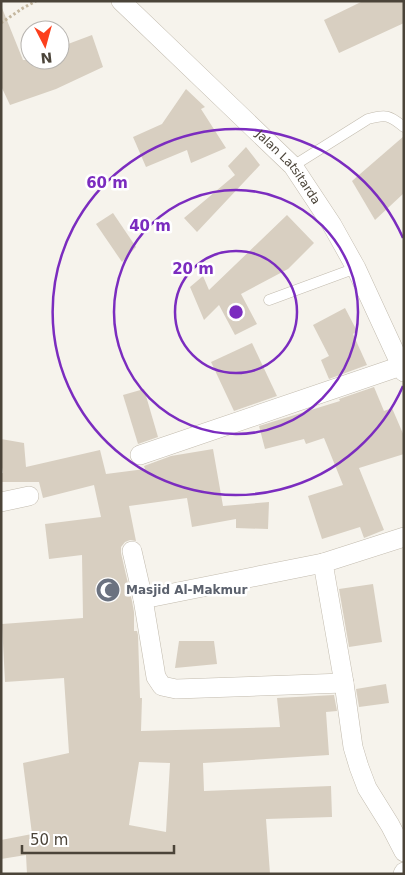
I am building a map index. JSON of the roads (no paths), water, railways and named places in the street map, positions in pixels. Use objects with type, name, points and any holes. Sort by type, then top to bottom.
[{"type":"street","name":"Jalan Latsitarda","points":[[121,1],[293,166],[332,225],[356,268],[402,369]]},
{"type":"street","points":[[140,456],[402,369]]},
{"type":"street","points":[[1,502],[28,496]]},
{"type":"street","points":[[143,599],[323,563],[404,537]]},
{"type":"street","points":[[132,551],[143,599],[156,677],[162,686],[176,689],[344,683]]},
{"type":"street","points":[[323,563],[353,747],[358,767],[367,788],[404,852]]},
{"type":"lane","points":[[293,166],[368,119],[381,116],[394,119],[404,127]]},
{"type":"lane","points":[[269,300],[356,268]]},
{"type":"place","name":"Masjid Al-Makmur","points":[[108,590]]}]
